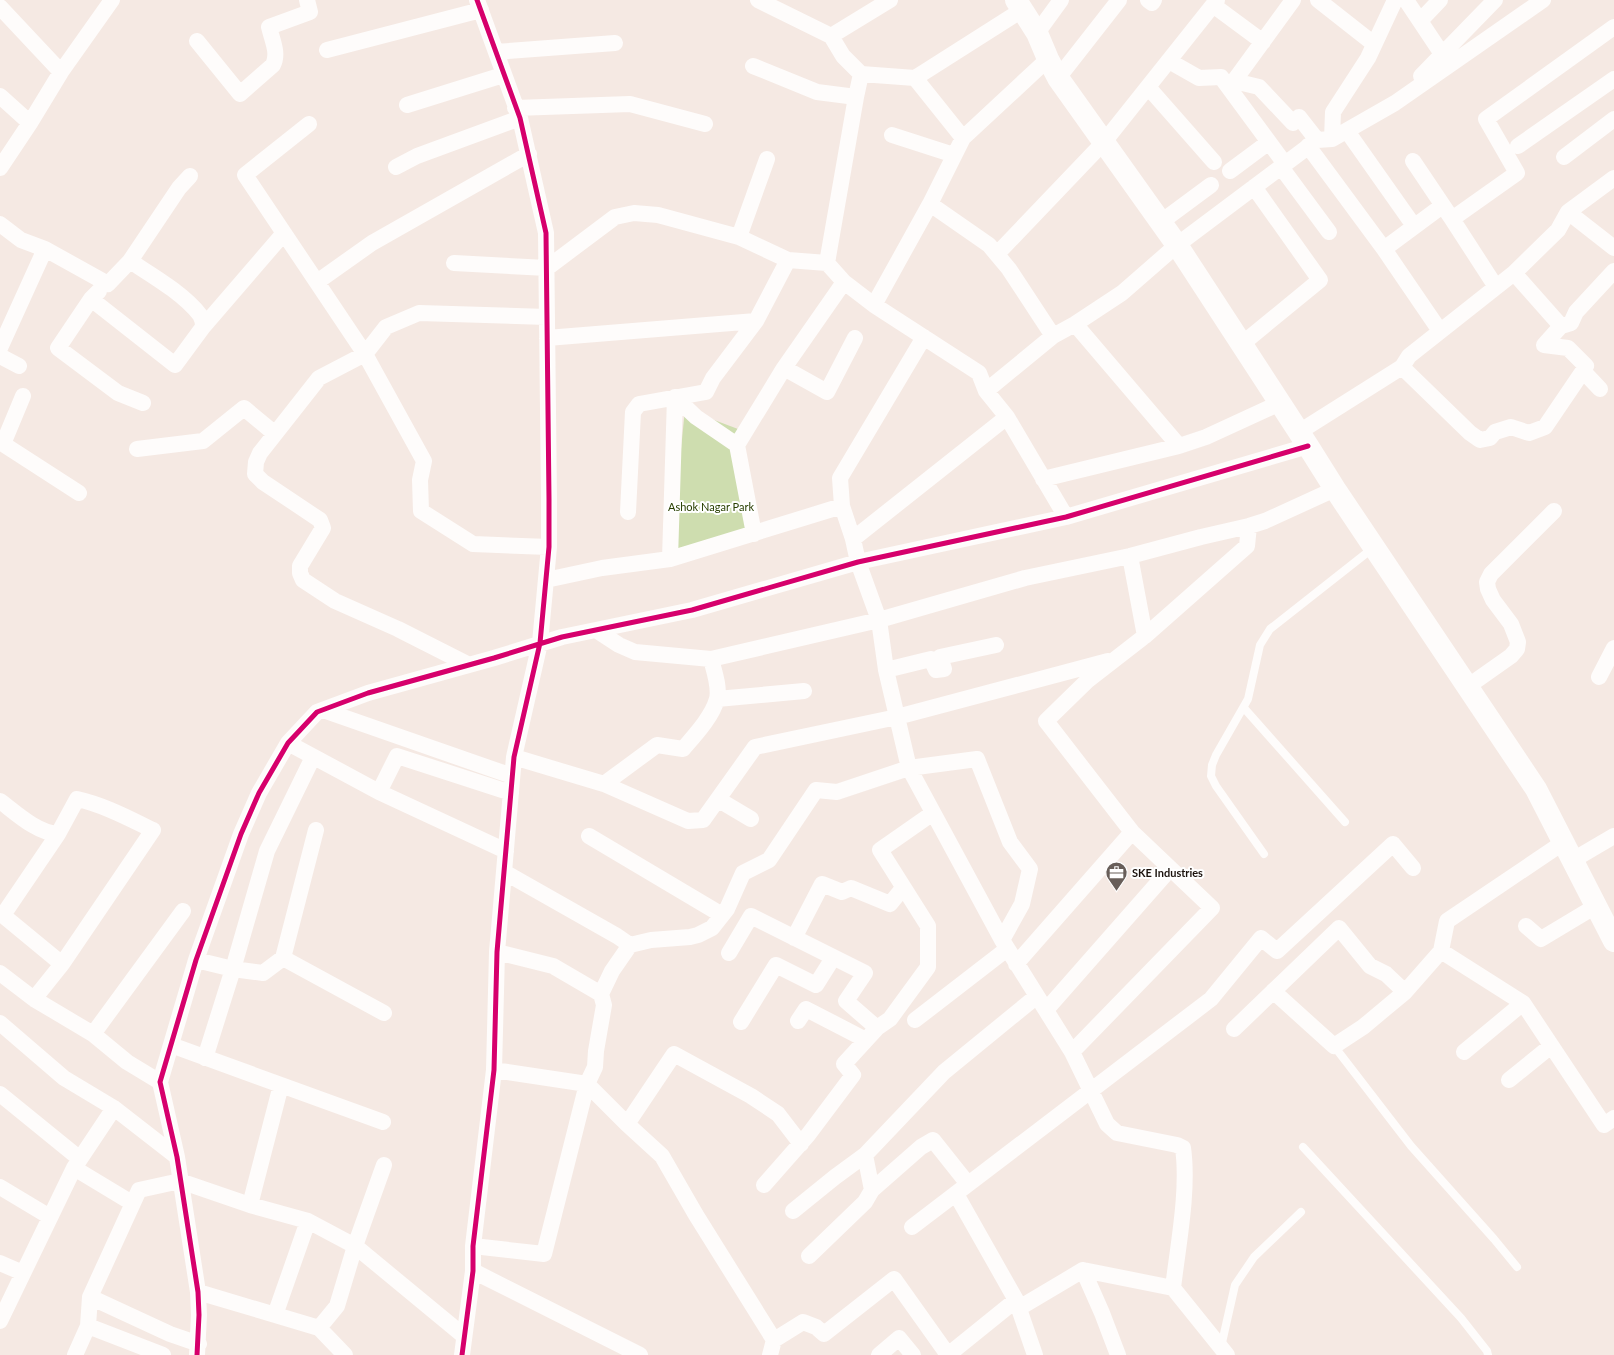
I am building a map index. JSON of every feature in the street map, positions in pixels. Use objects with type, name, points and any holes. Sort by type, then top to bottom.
[{"type":"street","points":[[0,168],[61,72],[112,0]]},
{"type":"street","points":[[197,41],[240,94],[273,65],[276,59],[276,53],[269,27],[310,12],[307,0]]},
{"type":"street","points":[[760,0],[831,36],[843,56],[861,74],[916,78],[1019,5],[1037,32],[1048,59],[1058,78],[1177,245],[1335,489],[1536,789],[1614,941]]},
{"type":"street","points":[[831,36],[890,0]]},
{"type":"street","points":[[1037,32],[1061,0]]},
{"type":"street","points":[[1058,78],[1119,0]]},
{"type":"street","points":[[1148,0],[1152,3],[1154,0]]},
{"type":"street","points":[[1293,0],[1234,81],[1259,88],[1293,123],[1299,117],[1319,142],[1384,249],[1440,331]]},
{"type":"street","points":[[1318,0],[1374,44]]},
{"type":"street","points":[[1319,142],[1333,112],[1368,58],[1395,0]]},
{"type":"street","points":[[1406,0],[1442,54]]},
{"type":"street","points":[[1420,21],[1440,0]]},
{"type":"street","points":[[1395,103],[1495,0]]},
{"type":"street","points":[[986,391],[1053,336],[1075,324],[1122,293],[1177,245],[1283,165],[1319,142],[1347,131],[1395,103],[1543,0]]},
{"type":"street","points":[[997,254],[1104,142],[1215,2],[1262,42]]},
{"type":"street","points":[[327,50],[479,5],[503,75],[518,113],[529,154],[546,233],[549,547],[540,643],[514,757],[497,952],[494,1070],[473,1246],[473,1271],[462,1355]]},
{"type":"street","points":[[0,7],[61,72]]},
{"type":"street","points":[[1452,219],[1517,173],[1486,119],[1614,27]]},
{"type":"street","points":[[496,52],[614,44]]},
{"type":"street","points":[[874,305],[930,204],[963,138],[1048,59]]},
{"type":"street","points":[[1169,61],[1199,78],[1221,76],[1269,142],[1329,232]]},
{"type":"street","points":[[753,66],[817,92],[856,97]]},
{"type":"street","points":[[827,264],[861,74]]},
{"type":"street","points":[[406,105],[503,75]]},
{"type":"street","points":[[916,78],[963,138]]},
{"type":"street","points":[[1518,146],[1614,79]]},
{"type":"street","points":[[1148,87],[1214,162]]},
{"type":"street","points":[[0,96],[30,123]]},
{"type":"street","points":[[396,167],[417,156],[518,113],[630,104],[705,124]]},
{"type":"street","points":[[1564,157],[1614,119]]},
{"type":"street","points":[[309,124],[245,175],[365,354],[424,461],[420,480],[421,511],[473,544],[549,547]]},
{"type":"street","points":[[1347,131],[1414,226]]},
{"type":"street","points":[[892,135],[954,155]]},
{"type":"street","points":[[1230,171],[1269,142]]},
{"type":"street","points":[[317,282],[372,243],[529,154]]},
{"type":"street","points":[[739,238],[767,159]]},
{"type":"street","points":[[1413,161],[1496,287]]},
{"type":"street","points":[[144,403],[118,393],[58,348],[91,299],[130,261],[179,188],[190,176]]},
{"type":"street","points":[[90,1297],[170,1334],[198,1350],[198,1292],[177,1157],[160,1082],[196,960],[241,834],[259,793],[288,743],[316,712],[368,693],[469,665],[540,643],[692,610],[858,562],[1066,517],[1304,439],[1402,367],[1409,356],[1514,273],[1558,230],[1568,212],[1614,178]]},
{"type":"street","points":[[1161,222],[1211,185]]},
{"type":"street","points":[[1242,344],[1320,280],[1254,188]]},
{"type":"street","points":[[930,204],[989,245],[1009,269],[1053,336]]},
{"type":"street","points":[[1384,249],[1442,206]]},
{"type":"street","points":[[1568,212],[1614,248]]},
{"type":"street","points":[[454,263],[547,268],[614,217],[634,213],[658,215],[739,238],[788,260],[827,264],[844,282],[874,305],[979,373],[986,391],[1007,417],[1066,517]]},
{"type":"street","points":[[0,224],[21,240],[45,249],[108,284]]},
{"type":"street","points":[[91,299],[175,365],[203,327],[284,233]]},
{"type":"street","points":[[0,348],[45,249]]},
{"type":"street","points":[[628,512],[634,412],[639,404],[706,392],[713,378],[756,321],[788,260]]},
{"type":"street","points":[[130,261],[178,294],[201,316],[203,327]]},
{"type":"street","points":[[1402,367],[1470,433],[1480,440],[1490,438],[1496,432],[1511,427],[1529,433],[1544,427],[1586,366],[1568,348],[1544,345],[1561,326],[1571,323],[1576,312],[1614,271]]},
{"type":"street","points":[[1514,273],[1561,326]]},
{"type":"street","points":[[754,534],[737,445],[784,368],[844,282]]},
{"type":"street","points":[[469,665],[398,628],[335,601],[303,580],[300,573],[300,566],[323,528],[320,520],[263,482],[255,474],[256,462],[260,453],[274,433],[319,378],[365,354],[386,327],[420,314],[547,317]]},
{"type":"street","points":[[547,338],[756,321]]},
{"type":"street","points":[[1075,324],[1179,446]]},
{"type":"street","points":[[924,337],[840,478],[842,506],[853,539],[858,562],[879,620],[886,670],[909,768],[1004,945],[1072,1052],[1107,1124],[1117,1133],[1177,1145],[1183,1148],[1184,1191],[1173,1288]]},
{"type":"street","points":[[784,368],[827,392],[855,338]]},
{"type":"street","points":[[0,356],[19,366]]},
{"type":"street","points":[[1583,371],[1600,389]]},
{"type":"street","points":[[23,396],[2,443],[79,493]]},
{"type":"street","points":[[675,397],[696,417],[737,445]]},
{"type":"street","points":[[670,559],[675,397]]},
{"type":"street","points":[[1043,479],[1179,446],[1219,432],[1280,402]]},
{"type":"street","points":[[137,449],[203,441],[244,408],[274,433]]},
{"type":"street","points":[[853,539],[1007,417]]},
{"type":"street","points":[[596,630],[619,645],[635,652],[711,659],[879,620],[1025,578],[1130,556],[1249,526],[1265,521],[1335,489]]},
{"type":"street","points":[[546,580],[602,568],[670,559],[842,506]]},
{"type":"street","points":[[1468,687],[1511,656],[1516,649],[1518,642],[1511,624],[1493,600],[1488,590],[1487,582],[1491,574],[1554,511]]},
{"type":"street","points":[[1072,1052],[1212,908],[1132,832],[1046,721],[1087,681],[1145,636],[1247,546],[1249,526]]},
{"type":"street","points":[[1130,556],[1145,636]]},
{"type":"street","points":[[886,670],[930,659],[936,670],[944,669],[940,657],[996,645]]},
{"type":"street","points":[[1599,677],[1614,648]]},
{"type":"street","points":[[604,784],[657,745],[683,749],[698,732],[717,699],[717,682],[711,659]]},
{"type":"street","points":[[514,757],[604,784],[688,822],[703,820],[719,800],[755,747],[896,716],[1115,659]]},
{"type":"street","points":[[717,699],[804,691]]},
{"type":"street","points":[[323,710],[512,776]]},
{"type":"street","points":[[288,743],[379,792],[506,851]]},
{"type":"street","points":[[379,792],[397,756],[511,793]]},
{"type":"street","points":[[206,1058],[267,851],[313,757]]},
{"type":"street","points":[[473,1246],[544,1254],[587,1084],[595,1067],[596,1051],[604,1005],[601,994],[612,971],[630,945],[651,940],[690,937],[712,928],[727,909],[743,873],[769,860],[816,790],[837,792],[909,768],[977,759],[1010,842],[1030,869],[1022,904],[1004,945],[915,1020]]},
{"type":"street","points":[[34,999],[62,964],[152,830],[109,809],[91,802],[77,799],[58,834],[1,914],[62,964]]},
{"type":"street","points":[[0,800],[35,826],[50,834],[58,834]]},
{"type":"street","points":[[719,800],[751,819]]},
{"type":"street","points":[[764,1185],[801,1144],[854,1075],[844,1064],[877,1028],[890,1019],[928,967],[928,926],[880,850],[933,813]]},
{"type":"street","points":[[196,960],[233,969],[263,973],[282,958],[316,830]]},
{"type":"street","points":[[1016,964],[1132,832]]},
{"type":"street","points":[[589,836],[722,916]]},
{"type":"street","points":[[1273,991],[1334,1046],[1363,1027],[1405,992],[1441,951],[1447,921],[1569,851],[1614,836]]},
{"type":"street","points":[[912,1227],[1211,999],[1261,938],[1277,951],[1393,844],[1413,868]]},
{"type":"street","points":[[1046,1010],[1170,869]]},
{"type":"street","points":[[504,872],[617,936],[630,945]]},
{"type":"street","points":[[794,938],[822,884],[842,892],[851,888],[890,904],[903,888]]},
{"type":"street","points":[[1526,926],[1541,939],[1596,906]]},
{"type":"street","points":[[93,1034],[183,911]]},
{"type":"street","points":[[729,953],[751,916],[865,973],[846,1001],[877,1028]]},
{"type":"street","points":[[1234,1029],[1339,928],[1370,966],[1386,974],[1405,992]]},
{"type":"street","points":[[1441,951],[1523,1004],[1604,1125],[1614,1118]]},
{"type":"street","points":[[497,952],[553,966],[601,994]]},
{"type":"street","points":[[282,958],[384,1013]]},
{"type":"street","points":[[741,1022],[776,966],[816,985],[833,958]]},
{"type":"street","points":[[0,973],[34,999],[93,1034],[127,1062],[160,1082]]},
{"type":"street","points":[[793,1211],[865,1155],[944,1072],[1037,996]]},
{"type":"street","points":[[1464,1052],[1523,1004]]},
{"type":"street","points":[[798,1021],[806,1009],[866,1040]]},
{"type":"street","points":[[0,1023],[64,1078],[114,1108],[177,1157]]},
{"type":"street","points":[[170,1045],[383,1122]]},
{"type":"street","points":[[1509,1080],[1551,1046]]},
{"type":"street","points":[[627,1124],[674,1054],[751,1096],[778,1114],[801,1144]]},
{"type":"street","points":[[494,1070],[587,1084],[662,1156],[772,1347],[803,1322],[816,1327],[824,1334],[894,1280],[948,1355],[1017,1304],[1083,1270],[1173,1288],[1225,1353]]},
{"type":"street","points":[[250,1205],[281,1085]]},
{"type":"street","points":[[0,1094],[77,1164],[132,1203]]},
{"type":"street","points":[[0,1321],[77,1164],[114,1108]]},
{"type":"street","points":[[809,1256],[865,1202],[872,1190],[921,1147],[933,1140],[968,1184]]},
{"type":"street","points":[[865,1155],[872,1190]]},
{"type":"street","points":[[319,1328],[337,1306],[355,1246],[384,1165]]},
{"type":"street","points":[[75,1355],[88,1326],[90,1297],[139,1190],[180,1181],[250,1205],[308,1221],[355,1246],[464,1336]]},
{"type":"street","points":[[0,1187],[50,1217]]},
{"type":"street","points":[[956,1194],[1017,1304],[1035,1355]]},
{"type":"street","points":[[275,1315],[308,1221]]},
{"type":"street","points":[[0,1263],[23,1273]]},
{"type":"street","points":[[1083,1270],[1118,1355]]},
{"type":"street","points":[[473,1271],[640,1355]]},
{"type":"street","points":[[198,1292],[319,1328],[345,1355]]},
{"type":"street","points":[[88,1326],[163,1355]]},
{"type":"street","points":[[879,1355],[899,1338],[913,1355]]},
{"type":"lane","points":[[1264,854],[1216,786],[1211,776],[1212,766],[1216,755],[1248,699],[1260,645],[1270,628],[1374,548]]},
{"type":"lane","points":[[1244,708],[1345,822]]},
{"type":"lane","points":[[1334,1046],[1411,1146],[1494,1239],[1516,1268]]},
{"type":"lane","points":[[1302,1147],[1461,1318],[1487,1351],[1488,1355]]},
{"type":"lane","points":[[1225,1353],[1235,1285],[1254,1257],[1301,1212]]},
{"type":"green space","name":"Ashok Nagar Park","points":[[685,409],[738,429],[749,530],[676,549],[680,459]]},
{"type":"cycle path","points":[[462,1355],[473,1271],[473,1246],[494,1070],[497,952],[514,757],[540,643],[549,547],[546,233],[520,118],[477,0]]},
{"type":"cycle path","points":[[197,1355],[199,1315],[198,1292],[177,1157],[160,1082],[196,960],[241,834],[259,793],[288,743],[317,712],[368,693],[494,658],[562,637],[692,610],[858,562],[1066,517],[1308,446]]},
{"type":"place","name":"SKE Industries","points":[[1117,892]]}]
